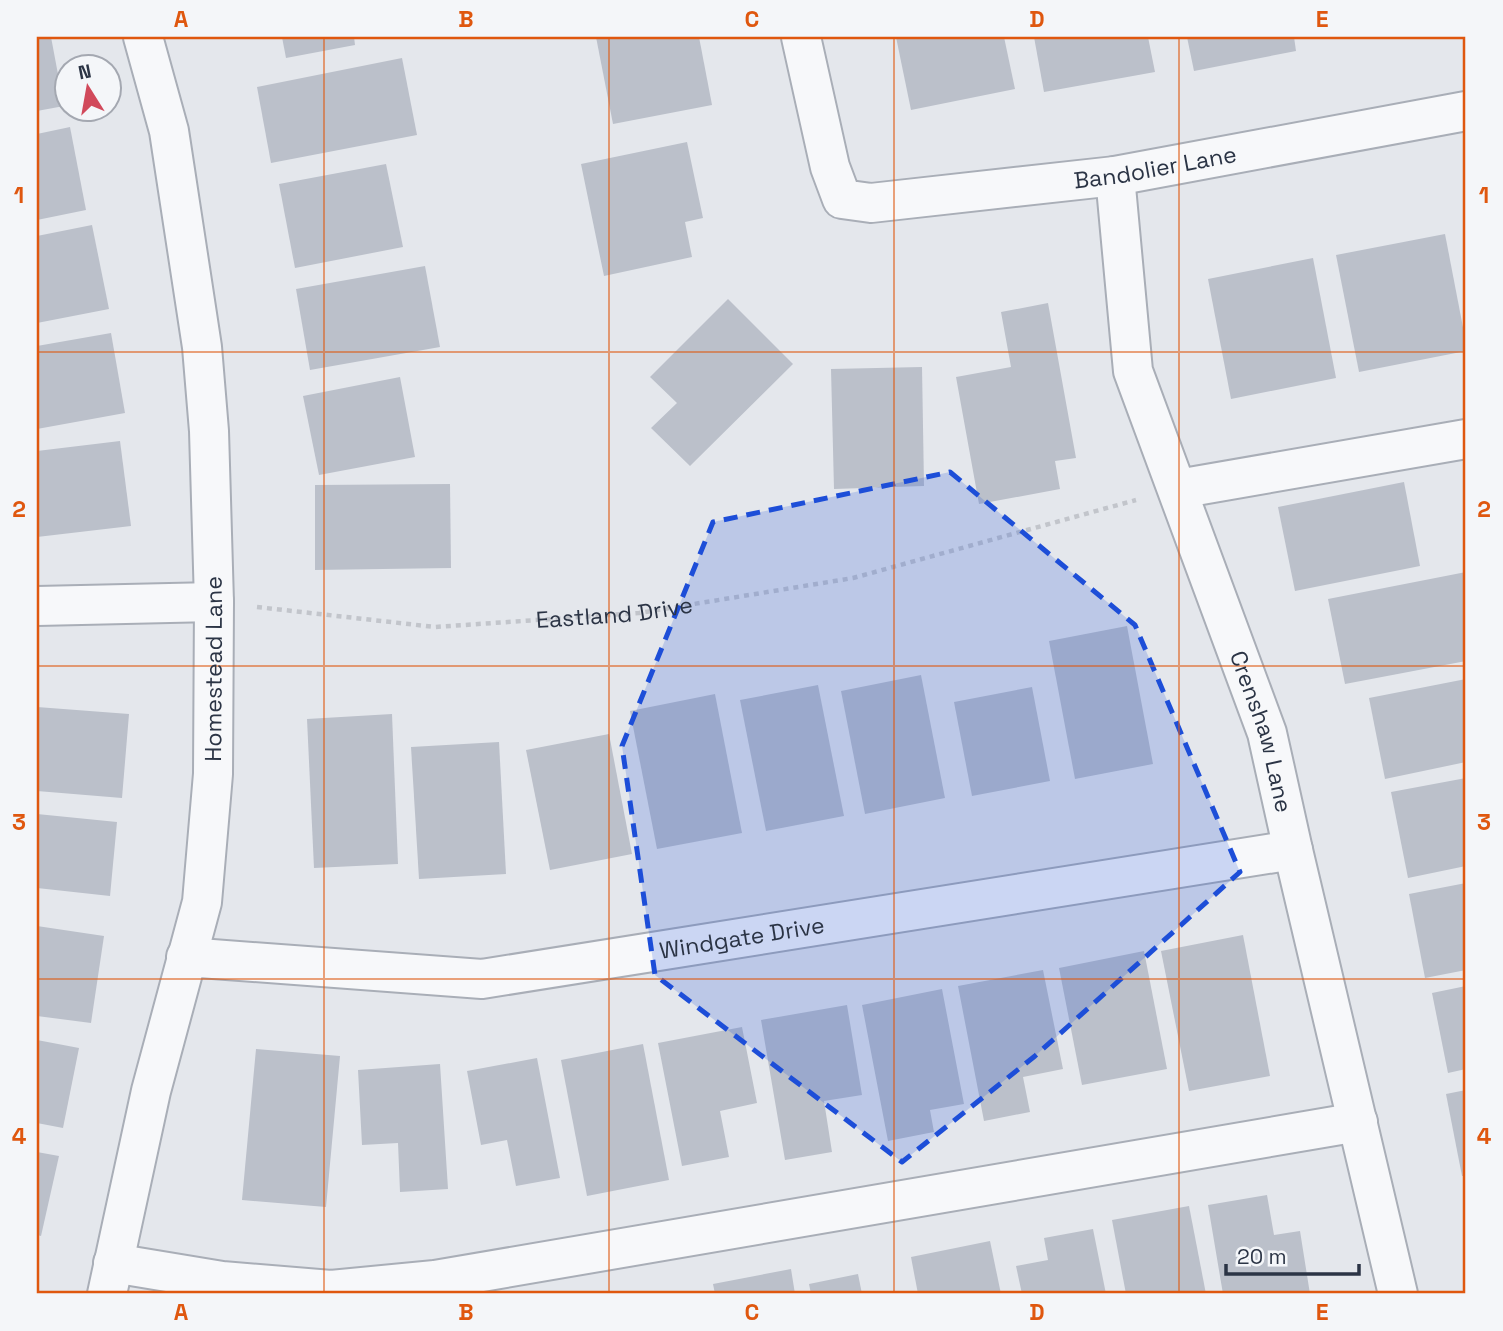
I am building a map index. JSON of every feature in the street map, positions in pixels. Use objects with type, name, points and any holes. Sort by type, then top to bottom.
[{"type":"street","name":"Homestead Lane","points":[[110,1279],[150,1091],[202,902],[213,774],[214,602],[209,431],[202,347],[169,131],[143,37]]},
{"type":"street","name":"Bandolier Lane","points":[[801,37],[830,167],[842,199],[871,203],[1115,176],[1466,111]]},
{"type":"street","name":"Crenshaw Lane","points":[[1115,176],[1133,371],[1267,733],[1398,1294]]},
{"type":"street","points":[[1178,489],[1466,439]]},
{"type":"street","points":[[37,606],[214,602]]},
{"type":"street","name":"Windgate Drive","points":[[186,957],[482,979],[1293,850]]},
{"type":"street","points":[[110,1279],[222,1281],[331,1290],[435,1280],[1358,1122]]},
{"type":"path","name":"Eastland Drive","points":[[214,602],[435,627],[639,613],[853,578],[1178,489]]},
{"type":"highlighted area","points":[[950,472],[1135,625],[1240,872],[1035,1056],[902,1162],[655,975],[622,746],[713,522]]},
{"type":"building","points":[[37,37],[51,37],[54,52],[52,108],[37,111]]},
{"type":"building","points":[[282,37],[354,37],[355,45],[286,58]]},
{"type":"building","points":[[596,37],[699,37],[712,105],[613,124]]},
{"type":"building","points":[[896,37],[1004,37],[1015,89],[911,110]]},
{"type":"building","points":[[1034,37],[1148,37],[1155,72],[1044,92]]},
{"type":"building","points":[[1187,37],[1294,37],[1296,51],[1194,71]]},
{"type":"building","points":[[402,58],[417,135],[271,163],[257,87]]},
{"type":"building","points":[[70,127],[86,210],[37,220],[37,134]]},
{"type":"building","points":[[687,142],[703,218],[685,222],[692,257],[604,276],[581,164]]},
{"type":"building","points":[[386,164],[403,247],[295,268],[279,184]]},
{"type":"building","points":[[92,225],[109,309],[37,323],[37,236]]},
{"type":"building","points":[[1445,234],[1466,351],[1359,372],[1336,255]]},
{"type":"building","points":[[1313,258],[1336,378],[1231,399],[1208,279]]},
{"type":"building","points":[[425,266],[440,347],[310,370],[296,289]]},
{"type":"building","points":[[728,299],[793,364],[690,466],[651,428],[677,403],[650,377]]},
{"type":"building","points":[[1048,303],[1076,458],[1055,461],[1060,489],[979,504],[956,377],[1011,367],[1001,312]]},
{"type":"building","points":[[111,333],[125,413],[37,429],[37,346]]},
{"type":"building","points":[[922,367],[924,486],[834,489],[831,369]]},
{"type":"building","points":[[400,377],[415,457],[319,475],[303,396]]},
{"type":"building","points":[[120,441],[131,526],[37,537],[37,451]]},
{"type":"building","points":[[1404,482],[1420,566],[1295,591],[1278,507]]},
{"type":"building","points":[[450,484],[451,568],[315,570],[315,485]]},
{"type":"building","points":[[1466,572],[1466,661],[1345,684],[1328,599]]},
{"type":"building","points":[[1127,626],[1153,764],[1075,779],[1049,641]]},
{"type":"building","points":[[921,675],[945,798],[865,814],[841,691]]},
{"type":"building","points":[[1466,679],[1466,762],[1385,779],[1369,698]]},
{"type":"building","points":[[818,685],[844,816],[766,831],[740,700]]},
{"type":"building","points":[[1032,687],[1050,781],[972,796],[954,702]]},
{"type":"building","points":[[715,694],[742,833],[657,849],[630,711]]},
{"type":"building","points":[[37,707],[129,714],[122,798],[37,791]]},
{"type":"building","points":[[392,714],[398,864],[314,868],[307,719]]},
{"type":"building","points":[[609,734],[632,854],[550,870],[526,750]]},
{"type":"building","points":[[499,742],[506,874],[419,879],[411,747]]},
{"type":"building","points":[[1466,778],[1466,866],[1408,878],[1391,792]]},
{"type":"building","points":[[37,814],[117,822],[110,896],[37,888]]},
{"type":"building","points":[[1466,883],[1466,970],[1425,978],[1409,894]]},
{"type":"building","points":[[37,926],[104,936],[91,1023],[37,1016]]},
{"type":"building","points":[[1243,935],[1270,1076],[1189,1091],[1161,951]]},
{"type":"building","points":[[1144,951],[1167,1069],[1082,1085],[1059,968]]},
{"type":"building","points":[[1043,970],[1063,1069],[1023,1077],[1030,1112],[984,1121],[958,986]]},
{"type":"building","points":[[1466,986],[1466,1069],[1448,1073],[1432,993]]},
{"type":"building","points":[[942,989],[964,1104],[930,1110],[934,1132],[888,1141],[862,1005]]},
{"type":"building","points":[[847,1005],[862,1095],[824,1101],[832,1152],[785,1160],[761,1020]]},
{"type":"building","points":[[742,1027],[757,1103],[720,1111],[729,1157],[682,1166],[658,1043]]},
{"type":"building","points":[[37,1040],[79,1048],[63,1128],[37,1123]]},
{"type":"building","points":[[643,1044],[669,1180],[587,1196],[561,1060]]},
{"type":"building","points":[[256,1049],[340,1056],[326,1207],[242,1200]]},
{"type":"building","points":[[537,1058],[560,1178],[516,1186],[507,1140],[481,1145],[467,1071]]},
{"type":"building","points":[[440,1064],[448,1189],[400,1192],[398,1143],[362,1145],[358,1070]]},
{"type":"building","points":[[1466,1090],[1466,1176],[1462,1176],[1446,1094]]},
{"type":"building","points":[[37,1152],[59,1156],[41,1236],[37,1235]]},
{"type":"building","points":[[1267,1195],[1274,1235],[1300,1231],[1310,1294],[1223,1294],[1208,1205]]},
{"type":"building","points":[[1189,1206],[1206,1294],[1126,1294],[1112,1220]]},
{"type":"building","points":[[1093,1229],[1106,1294],[1022,1294],[1016,1266],[1048,1260],[1044,1238]]},
{"type":"building","points":[[990,1241],[1001,1294],[918,1294],[911,1257]]},
{"type":"building","points":[[791,1269],[795,1294],[715,1294],[713,1284]]},
{"type":"building","points":[[858,1274],[862,1294],[811,1294],[809,1284]]}]
